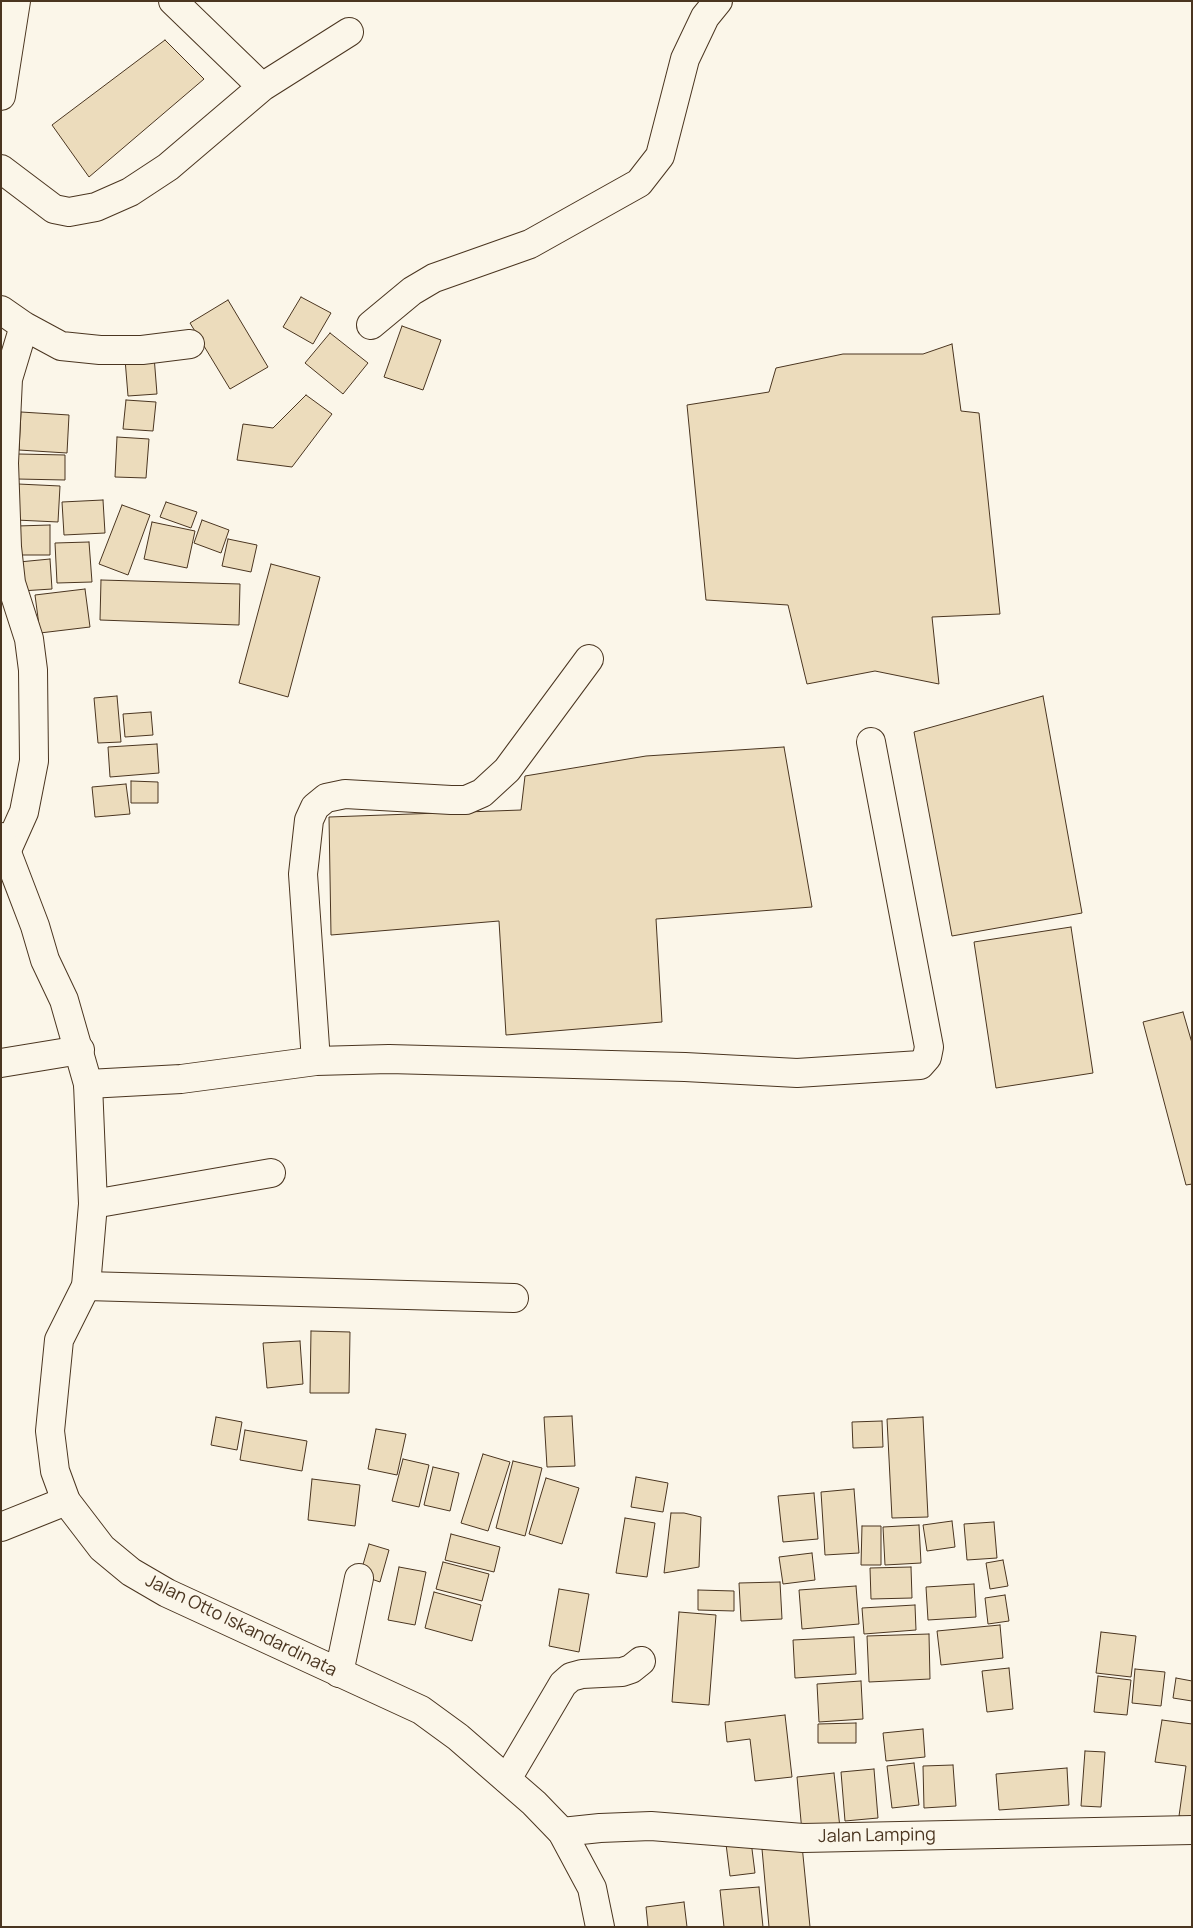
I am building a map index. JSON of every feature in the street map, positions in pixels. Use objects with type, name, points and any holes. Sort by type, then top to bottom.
[{"type":"street","points":[[1,96],[16,1]]},
{"type":"street","points":[[173,1],[262,88]]},
{"type":"street","points":[[371,325],[412,291],[434,278],[530,244],[639,183],[660,156],[685,59],[705,17],[718,1]]},
{"type":"street","points":[[1,169],[54,209],[69,212],[96,207],[130,192],[168,167],[262,88],[349,32]]},
{"type":"street","points":[[1,310],[24,326],[61,346],[100,350],[142,350],[190,344]]},
{"type":"street","points":[[4,843],[24,812],[34,761],[33,670],[29,639],[18,607],[6,547],[4,463],[8,379],[24,326]]},
{"type":"street","points":[[316,1061],[303,874],[309,820],[315,807],[326,798],[345,794],[466,800],[482,793],[507,770],[590,659]]},
{"type":"street","points":[[88,1084],[181,1079],[316,1061],[389,1059],[685,1067],[797,1073],[920,1065],[927,1057],[929,1047],[871,742]]},
{"type":"street","name":"Jalan Otto Iskandardinata","points":[[4,843],[45,960],[64,1000],[80,1050],[88,1084],[94,1204],[86,1286],[60,1340],[54,1378],[50,1431],[55,1471],[66,1501],[102,1548],[131,1572],[167,1593],[421,1710],[458,1737],[507,1779],[562,1832],[592,1888],[600,1927]]},
{"type":"street","points":[[1,1063],[80,1050]]},
{"type":"street","points":[[94,1204],[271,1173]]},
{"type":"street","points":[[86,1286],[514,1298]]},
{"type":"street","points":[[1,1527],[66,1501]]},
{"type":"street","points":[[338,1673],[359,1578]]},
{"type":"street","points":[[507,1779],[563,1684],[572,1677],[582,1674],[622,1672],[631,1669],[641,1661]]},
{"type":"street","name":"Jalan Lamping","points":[[562,1832],[651,1826],[802,1838],[1192,1830]]},
{"type":"building","points":[[165,40],[204,79],[89,177],[52,125]]},
{"type":"building","points":[[301,297],[331,313],[313,344],[283,327]]},
{"type":"building","points":[[228,300],[268,367],[230,389],[190,323]]},
{"type":"building","points":[[402,326],[441,340],[423,390],[384,377]]},
{"type":"building","points":[[330,333],[368,363],[343,394],[305,363]]},
{"type":"building","points":[[952,344],[961,411],[979,413],[1000,614],[932,617],[939,684],[875,671],[807,684],[788,605],[706,600],[687,405],[769,392],[776,368],[843,354],[923,354]]},
{"type":"building","points":[[154,356],[157,394],[128,396],[125,359]]},
{"type":"building","points":[[306,395],[332,414],[292,467],[237,460],[243,424],[273,428]]},
{"type":"building","points":[[126,400],[156,402],[153,431],[123,429]]},
{"type":"building","points":[[21,412],[69,415],[67,453],[19,450]]},
{"type":"building","points":[[117,437],[149,439],[146,478],[115,477]]},
{"type":"building","points":[[18,454],[65,455],[65,480],[17,479]]},
{"type":"building","points":[[18,484],[60,486],[58,522],[16,520]]},
{"type":"building","points":[[103,500],[105,533],[64,535],[62,502]]},
{"type":"building","points":[[166,502],[197,512],[191,528],[160,517]]},
{"type":"building","points":[[122,505],[150,515],[128,575],[99,564]]},
{"type":"building","points":[[202,520],[229,530],[221,553],[194,543]]},
{"type":"building","points":[[152,522],[195,531],[187,568],[144,559]]},
{"type":"building","points":[[50,525],[50,555],[17,555],[17,526]]},
{"type":"building","points":[[228,539],[257,545],[251,572],[222,566]]},
{"type":"building","points":[[89,542],[92,582],[57,583],[55,543]]},
{"type":"building","points":[[50,559],[52,589],[21,591],[19,562]]},
{"type":"building","points":[[271,564],[320,577],[288,697],[239,683]]},
{"type":"building","points":[[101,580],[240,584],[239,625],[100,620]]},
{"type":"building","points":[[85,589],[90,627],[40,633],[35,595]]},
{"type":"building","points":[[117,696],[121,742],[98,743],[94,698]]},
{"type":"building","points":[[1043,696],[1082,913],[952,936],[914,732]]},
{"type":"building","points":[[151,712],[153,735],[125,737],[123,714]]},
{"type":"building","points":[[157,744],[159,773],[110,777],[108,747]]},
{"type":"building","points":[[784,747],[812,907],[656,919],[662,1022],[506,1035],[499,921],[331,935],[329,817],[521,810],[525,776],[646,756]]},
{"type":"building","points":[[131,781],[158,782],[158,803],[131,803]]},
{"type":"building","points":[[126,784],[130,814],[95,817],[92,787]]},
{"type":"building","points":[[1071,927],[1093,1073],[996,1088],[974,942]]},
{"type":"building","points":[[1183,1012],[1192,1043],[1192,1184],[1186,1185],[1143,1022]]},
{"type":"building","points":[[311,1331],[350,1332],[349,1393],[310,1393]]},
{"type":"building","points":[[300,1341],[303,1384],[267,1388],[263,1343]]},
{"type":"building","points":[[572,1416],[575,1466],[547,1467],[544,1417]]},
{"type":"building","points":[[216,1417],[242,1422],[237,1450],[211,1445]]},
{"type":"building","points":[[923,1417],[928,1517],[892,1518],[887,1419]]},
{"type":"building","points":[[882,1421],[883,1447],[853,1448],[852,1422]]},
{"type":"building","points":[[376,1429],[406,1434],[397,1475],[368,1469]]},
{"type":"building","points":[[245,1430],[307,1441],[302,1471],[240,1460]]},
{"type":"building","points":[[483,1454],[510,1462],[488,1531],[461,1523]]},
{"type":"building","points":[[403,1459],[429,1465],[419,1507],[392,1501]]},
{"type":"building","points":[[513,1461],[542,1468],[525,1536],[496,1528]]},
{"type":"building","points":[[433,1467],[459,1473],[450,1511],[424,1505]]},
{"type":"building","points":[[636,1477],[668,1483],[663,1512],[631,1507]]},
{"type":"building","points":[[546,1478],[579,1488],[562,1544],[529,1534]]},
{"type":"building","points":[[312,1479],[360,1485],[355,1526],[308,1520]]},
{"type":"building","points":[[854,1489],[859,1553],[825,1555],[821,1492]]},
{"type":"building","points":[[814,1493],[818,1539],[783,1542],[778,1496]]},
{"type":"building","points":[[671,1513],[684,1513],[701,1517],[699,1567],[664,1573]]},
{"type":"building","points":[[625,1518],[655,1523],[647,1577],[616,1573]]},
{"type":"building","points":[[952,1521],[955,1547],[927,1551],[923,1525]]},
{"type":"building","points":[[994,1522],[997,1558],[967,1560],[964,1524]]},
{"type":"building","points":[[919,1525],[921,1563],[885,1565],[883,1527]]},
{"type":"building","points":[[862,1526],[881,1526],[881,1565],[861,1565]]},
{"type":"building","points":[[451,1534],[500,1547],[494,1572],[445,1560]]},
{"type":"building","points":[[369,1544],[389,1550],[380,1582],[360,1575]]},
{"type":"building","points":[[812,1553],[815,1580],[783,1584],[779,1557]]},
{"type":"building","points":[[1003,1560],[1008,1586],[990,1589],[986,1563]]},
{"type":"building","points":[[443,1562],[489,1574],[482,1601],[436,1589]]},
{"type":"building","points":[[399,1567],[426,1572],[415,1625],[388,1620]]},
{"type":"building","points":[[911,1567],[912,1598],[871,1599],[870,1568]]},
{"type":"building","points":[[780,1582],[782,1619],[741,1621],[739,1583]]},
{"type":"building","points":[[974,1584],[976,1617],[928,1620],[926,1587]]},
{"type":"building","points":[[856,1586],[859,1624],[802,1629],[799,1590]]},
{"type":"building","points":[[559,1589],[589,1594],[579,1652],[549,1646]]},
{"type":"building","points":[[698,1590],[734,1591],[734,1611],[698,1610]]},
{"type":"building","points":[[434,1592],[481,1605],[472,1641],[425,1628]]},
{"type":"building","points":[[1005,1595],[1009,1621],[988,1624],[985,1598]]},
{"type":"building","points":[[915,1605],[916,1630],[864,1634],[862,1608]]},
{"type":"building","points":[[679,1612],[716,1615],[709,1705],[672,1702]]},
{"type":"building","points":[[1000,1625],[1003,1658],[941,1665],[937,1631]]},
{"type":"building","points":[[1101,1632],[1136,1636],[1131,1677],[1096,1673]]},
{"type":"building","points":[[929,1634],[930,1679],[869,1682],[867,1636]]},
{"type":"building","points":[[854,1637],[856,1674],[795,1678],[793,1640]]},
{"type":"building","points":[[1009,1668],[1013,1709],[987,1712],[982,1671]]},
{"type":"building","points":[[1135,1669],[1165,1672],[1161,1706],[1132,1703]]},
{"type":"building","points":[[1098,1676],[1131,1680],[1127,1715],[1094,1712]]},
{"type":"building","points":[[1176,1678],[1192,1681],[1192,1701],[1173,1698]]},
{"type":"building","points":[[861,1681],[863,1719],[819,1722],[817,1684]]},
{"type":"building","points":[[785,1715],[792,1777],[755,1781],[750,1739],[727,1742],[725,1722]]},
{"type":"building","points":[[1162,1720],[1192,1724],[1192,1818],[1179,1816],[1186,1766],[1155,1762]]},
{"type":"building","points":[[856,1723],[856,1743],[818,1743],[818,1724]]},
{"type":"building","points":[[923,1729],[925,1757],[886,1761],[883,1733]]},
{"type":"building","points":[[1085,1751],[1105,1752],[1101,1807],[1081,1806]]},
{"type":"building","points":[[914,1763],[919,1805],[892,1808],[887,1766]]},
{"type":"building","points":[[953,1765],[956,1806],[924,1808],[923,1766]]},
{"type":"building","points":[[1067,1768],[1069,1805],[999,1810],[996,1774]]},
{"type":"building","points":[[874,1769],[878,1818],[845,1821],[841,1772]]},
{"type":"building","points":[[834,1773],[840,1828],[802,1832],[797,1777]]},
{"type":"building","points":[[751,1841],[755,1873],[730,1876],[726,1844]]},
{"type":"building","points":[[802,1845],[810,1927],[769,1927],[762,1849]]},
{"type":"building","points":[[759,1887],[763,1927],[724,1927],[720,1890]]},
{"type":"building","points":[[684,1902],[687,1927],[648,1927],[646,1907]]}]
